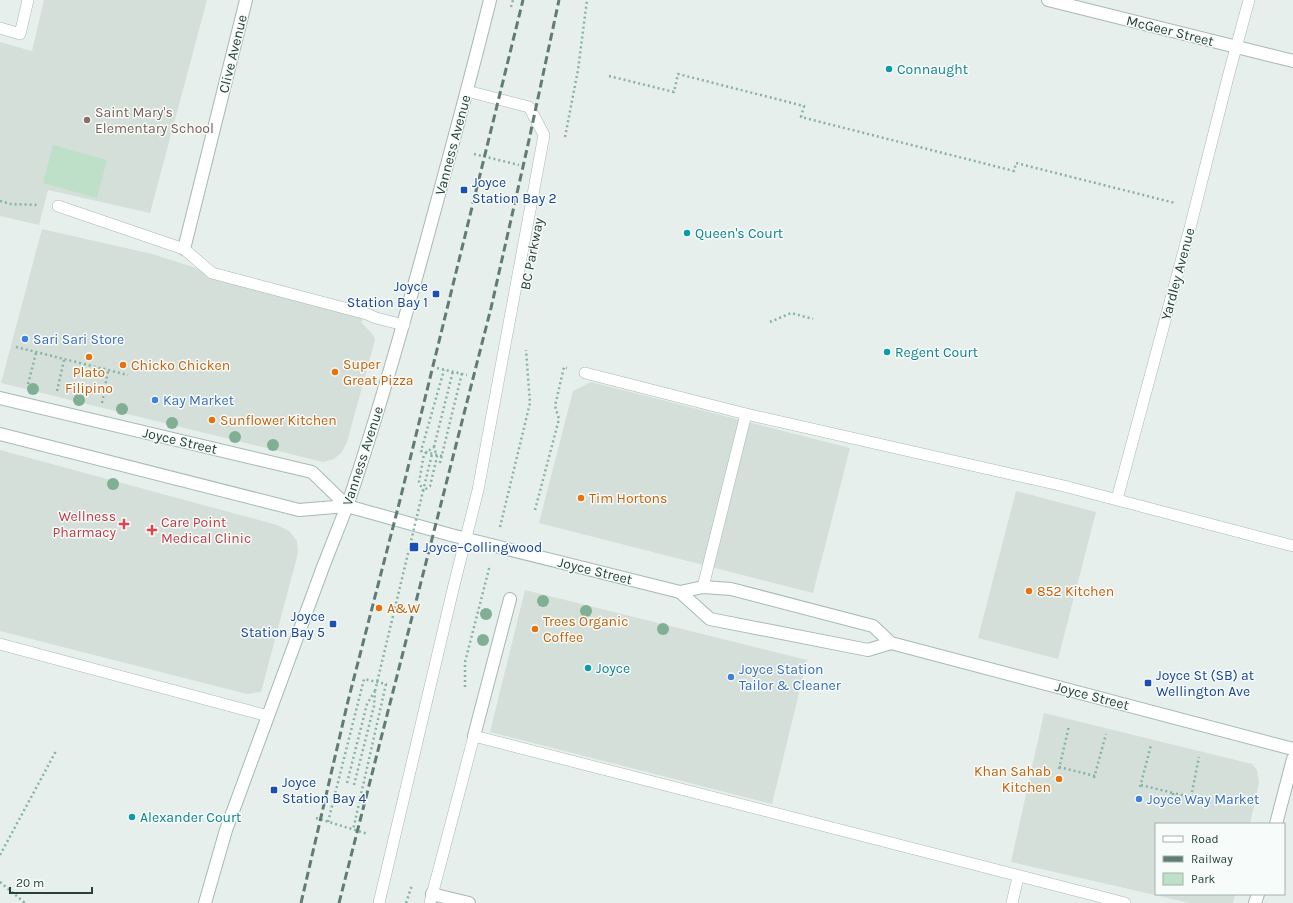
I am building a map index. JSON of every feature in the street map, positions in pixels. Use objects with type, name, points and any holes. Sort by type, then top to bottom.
[{"type":"main road","name":"Clive Avenue","points":[[184,249],[246,0]]},
{"type":"main road","name":"Vanness Avenue","points":[[205,903],[226,830],[366,452],[404,325],[490,0]]},
{"type":"main road","name":"McGeer Street","points":[[1048,0],[1293,61]]},
{"type":"main road","name":"Joyce Street","points":[[0,398],[312,472],[347,506]]},
{"type":"main road","name":"Joyce Street","points":[[0,434],[299,510],[347,506],[465,538],[680,592],[703,587],[732,590],[873,626],[891,643],[1293,749]]},
{"type":"main road","name":"Joyce Street","points":[[680,592],[710,619],[868,650],[891,643]]},
{"type":"main road","points":[[474,736],[510,599]]},
{"type":"main road","points":[[1276,823],[1293,759]]},
{"type":"main road","points":[[431,898],[469,903]]},
{"type":"lane","points":[[0,28],[20,34],[28,0]]},
{"type":"lane","name":"Yardley Avenue","points":[[1117,499],[1196,208],[1228,77],[1249,0]]},
{"type":"lane","points":[[379,903],[465,538],[478,490],[544,135],[529,107],[467,91]]},
{"type":"lane","points":[[58,206],[184,249],[212,273],[404,325]]},
{"type":"lane","points":[[585,373],[746,414],[1117,499],[1293,546]]},
{"type":"lane","points":[[703,587],[746,414]]},
{"type":"lane","points":[[0,644],[268,716]]},
{"type":"lane","points":[[431,898],[474,736],[1018,877],[1125,903]]},
{"type":"lane","points":[[1012,903],[1018,877]]},
{"type":"path","points":[[565,138],[578,70],[587,0]]},
{"type":"path","points":[[609,76],[674,92],[678,74],[804,106],[801,117],[1014,171],[1016,163],[1196,208]]},
{"type":"path","points":[[474,154],[522,165]]},
{"type":"path","points":[[0,201],[11,204],[58,206]]},
{"type":"path","points":[[770,322],[792,313],[814,319]]},
{"type":"path","points":[[504,511],[530,403],[525,346]]},
{"type":"path","points":[[16,347],[128,375]]},
{"type":"path","points":[[28,385],[36,353]]},
{"type":"path","points":[[57,392],[64,360]]},
{"type":"path","points":[[535,510],[559,419],[555,406],[564,367],[585,373]]},
{"type":"path","points":[[437,368],[467,375]]},
{"type":"path","points":[[442,456],[421,451],[444,370]]},
{"type":"path","points":[[102,403],[108,371]]},
{"type":"path","points":[[423,492],[430,486],[437,457],[434,447],[453,371]]},
{"type":"path","points":[[440,463],[462,373]]},
{"type":"path","points":[[423,492],[419,482],[424,454],[434,447]]},
{"type":"path","points":[[354,785],[374,706],[377,681],[432,454]]},
{"type":"path","points":[[480,604],[486,581]]},
{"type":"path","points":[[328,822],[364,679],[377,681],[386,684],[353,830]]},
{"type":"path","points":[[347,783],[367,704],[375,692]]},
{"type":"path","points":[[1069,726],[1059,768],[1095,777],[1106,734]]},
{"type":"path","points":[[1151,745],[1140,786],[1210,801],[1209,804]]},
{"type":"path","points":[[0,855],[56,751]]},
{"type":"path","points":[[1191,797],[1199,757]]},
{"type":"path","points":[[316,818],[368,834]]},
{"type":"path","points":[[0,882],[25,903]]},
{"type":"shaded area","name":"Saint Mary's Elementary School","points":[[44,0],[207,0],[150,213],[48,190],[39,225],[0,216],[0,42],[32,51]]},
{"type":"shaded area","points":[[42,229],[152,254],[212,273],[367,314],[361,322],[373,335],[375,340],[347,442],[342,452],[334,459],[323,462],[1,383]]},
{"type":"shaded area","points":[[591,382],[850,448],[813,593],[539,523],[573,391]]},
{"type":"shaded area","points":[[0,450],[277,525],[289,531],[297,541],[298,553],[261,692],[247,694],[0,631]]},
{"type":"shaded area","points":[[1016,491],[1096,512],[1058,659],[978,638]]},
{"type":"shaded area","points":[[525,590],[807,660],[772,804],[490,732]]},
{"type":"shaded area","points":[[1044,713],[1252,764],[1257,770],[1259,783],[1250,823],[1155,823],[1155,895],[1011,862]]},
{"type":"shaded area","points":[[1155,895],[1235,895],[1233,903],[1190,903]]},
{"type":"green space","points":[[53,145],[107,160],[97,198],[43,183]]},
{"type":"railway","points":[[301,903],[348,701],[400,500],[523,0]]},
{"type":"railway","points":[[339,903],[491,308],[559,0]]},
{"type":"place","name":"Connaught","points":[[889,69]]},
{"type":"place","name":"Saint Mary's Elementary School","points":[[87,120]]},
{"type":"place","name":"Joyce Station Bay 2","points":[[464,190]]},
{"type":"place","name":"Queen's Court","points":[[687,233]]},
{"type":"place","name":"Joyce Station Bay 1","points":[[436,294]]},
{"type":"place","name":"Sari Sari Store","points":[[25,339]]},
{"type":"place","name":"Regent Court","points":[[887,352]]},
{"type":"place","name":"Plato Filipino","points":[[89,357]]},
{"type":"place","name":"Chicko Chicken","points":[[123,365]]},
{"type":"place","name":"Super Great Pizza","points":[[335,372]]},
{"type":"place","name":"Kay Market","points":[[155,400]]},
{"type":"place","name":"Sunflower Kitchen","points":[[212,420]]},
{"type":"place","name":"Tim Hortons","points":[[581,498]]},
{"type":"place","name":"Wellness Pharmacy","points":[[124,524]]},
{"type":"place","name":"Care Point Medical Clinic","points":[[152,530]]},
{"type":"place","name":"Joyce–Collingwood","points":[[414,547]]},
{"type":"place","name":"852 Kitchen","points":[[1029,591]]},
{"type":"place","name":"A&W","points":[[379,608]]},
{"type":"place","name":"Joyce Station Bay 5","points":[[333,624]]},
{"type":"place","name":"Trees Organic Coffee","points":[[535,629]]},
{"type":"place","name":"Joyce","points":[[588,668]]},
{"type":"place","name":"Joyce Station Tailor & Cleaner","points":[[731,677]]},
{"type":"place","name":"Joyce St (SB) at Wellington Ave","points":[[1148,683]]},
{"type":"place","name":"Khan Sahab Kitchen","points":[[1059,779]]},
{"type":"place","name":"Joyce Station Bay 4","points":[[274,790]]},
{"type":"place","name":"Joyce Way Market","points":[[1139,799]]},
{"type":"place","name":"Alexander Court","points":[[132,817]]}]
